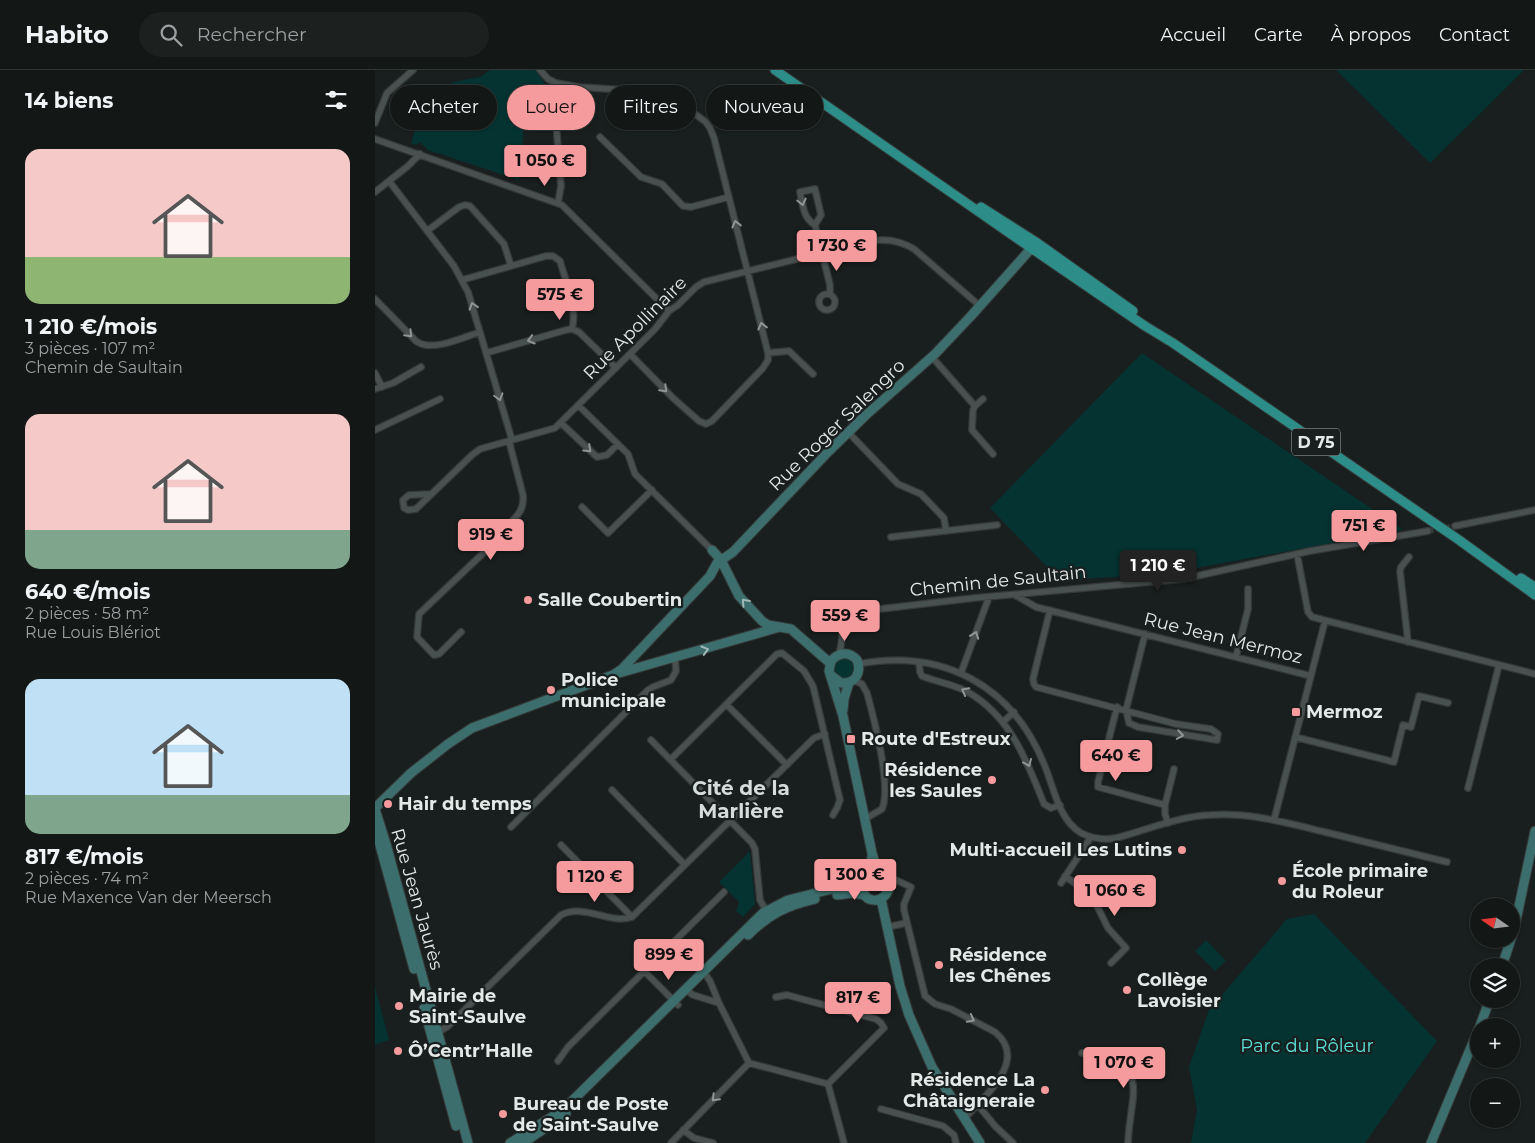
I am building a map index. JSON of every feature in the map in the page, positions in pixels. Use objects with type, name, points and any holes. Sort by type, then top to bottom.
[{"type":"main road","name":"D 75","points":[[775,70],[933,179],[1034,245],[1137,321],[1459,540],[1535,595]]},
{"type":"main road","name":"D 75","points":[[1459,540],[1535,587]]},
{"type":"street","points":[[540,70],[548,79],[556,83],[663,95],[681,104],[706,122],[712,130],[769,353],[768,360],[765,366],[712,421],[706,424],[699,421],[673,398],[629,354]]},
{"type":"street","points":[[375,123],[387,93],[410,71]]},
{"type":"street","points":[[556,83],[554,97],[561,186],[557,203]]},
{"type":"street","points":[[601,137],[641,177],[662,184],[685,206],[691,207],[729,197]]},
{"type":"street","points":[[375,139],[557,203],[569,210],[669,311]]},
{"type":"street","points":[[375,192],[415,161],[420,154]]},
{"type":"street","points":[[389,181],[451,262],[472,301],[523,495],[521,513],[456,581],[447,586],[419,614],[417,637],[434,655],[439,654],[461,632]]},
{"type":"street","points":[[815,225],[821,215],[815,189],[800,192],[805,216],[815,225],[830,285],[830,294]]},
{"type":"street","points":[[427,231],[459,207],[470,206],[504,244],[511,266]]},
{"type":"street","name":"Rue Apollinaire","points":[[431,494],[409,495],[403,500],[404,508],[414,510],[478,450],[550,431],[561,423],[660,323],[669,311],[702,284],[873,240],[890,240],[902,243],[918,252],[980,306]]},
{"type":"street","name":"Rue Roger Salengro","points":[[712,572],[721,560],[733,552],[848,432],[932,357],[1034,245]]},
{"type":"street","points":[[462,280],[549,256],[559,260],[573,309],[572,329]]},
{"type":"street","points":[[375,299],[423,346],[434,346],[480,332]]},
{"type":"street","points":[[486,353],[572,329],[579,332],[616,368]]},
{"type":"street","points":[[769,353],[789,351],[813,374]]},
{"type":"street","points":[[932,357],[975,406]]},
{"type":"street","points":[[375,389],[421,367]]},
{"type":"street","points":[[375,373],[382,387]]},
{"type":"street","points":[[375,430],[440,399]]},
{"type":"street","points":[[983,399],[975,406],[973,431],[993,454]]},
{"type":"street","points":[[579,405],[630,457],[635,474],[721,560],[741,598],[762,622],[794,631],[830,663]]},
{"type":"street","points":[[561,423],[597,457],[607,455],[618,444]]},
{"type":"street","points":[[848,432],[898,484],[921,494],[944,518],[946,531]]},
{"type":"street","points":[[582,507],[607,533],[652,490]]},
{"type":"street","points":[[1455,526],[1535,510]]},
{"type":"street","points":[[891,537],[997,525]]},
{"type":"street","name":"Chemin de Saultain","points":[[839,654],[845,623],[849,614],[853,612],[1015,594],[1183,579],[1297,554],[1428,530]]},
{"type":"street","points":[[613,675],[636,655],[712,572],[714,558],[712,550]]},
{"type":"street","points":[[1297,554],[1307,612],[1312,617],[1535,674]]},
{"type":"street","points":[[1408,642],[1400,572],[1401,567],[1409,557]]},
{"type":"street","points":[[712,572],[723,575],[731,581]]},
{"type":"street","points":[[1237,657],[1248,609],[1248,589]]},
{"type":"street","name":"Rue Jean Mermoz","points":[[1015,594],[1030,605],[1311,676]]},
{"type":"street","points":[[961,673],[989,597]]},
{"type":"street","points":[[1050,610],[1033,679],[1035,685],[1117,708],[1126,710],[1176,724],[1213,729],[1217,732],[1219,738],[1215,741],[1135,727],[1129,723],[1126,710],[1145,634]]},
{"type":"street","points":[[1274,820],[1325,621]]},
{"type":"street","points":[[758,633],[762,629],[762,622]]},
{"type":"street","points":[[375,808],[391,791],[447,744],[472,728],[613,675],[780,627]]},
{"type":"street","points":[[671,760],[780,652],[801,668],[809,678],[816,695],[840,800],[833,815]]},
{"type":"street","points":[[768,914],[807,901],[848,893],[865,895],[872,900],[881,899],[888,890],[888,884],[877,870],[872,853],[843,716],[829,670],[830,663],[834,657],[839,654],[850,654],[858,664],[859,673],[851,682],[844,698],[843,716]]},
{"type":"street","points":[[636,655],[637,662],[641,666]]},
{"type":"street","points":[[511,826],[648,690],[653,686],[671,680],[676,671],[675,658]]},
{"type":"street","points":[[858,664],[884,660],[919,662],[938,666],[961,673],[1001,699],[1014,712],[1034,740],[1060,805],[1072,826],[1091,837],[1113,838],[1197,816],[1221,814],[1251,816],[1447,862]]},
{"type":"street","points":[[919,662],[922,676],[967,692],[979,700],[1003,722],[1020,747],[1044,804],[1051,808],[1060,805]]},
{"type":"street","points":[[1468,788],[1499,665]]},
{"type":"street","points":[[831,676],[839,683],[851,682],[863,686],[867,693],[885,785],[882,809],[865,819]]},
{"type":"street","points":[[1295,737],[1394,762],[1403,725],[1411,727],[1419,696],[1447,703]]},
{"type":"street","points":[[727,705],[787,765]]},
{"type":"street","points":[[1117,708],[1098,787],[1165,805]]},
{"type":"street","points":[[1003,722],[1014,712]]},
{"type":"street","points":[[434,1033],[447,1027],[558,917],[565,913],[582,911],[621,918],[632,917],[814,738],[825,734]]},
{"type":"street","points":[[651,740],[754,847],[760,900],[768,914]]},
{"type":"street","points":[[1167,823],[1165,805],[1175,769]]},
{"type":"street","points":[[612,790],[685,865]]},
{"type":"street","points":[[375,795],[391,791]]},
{"type":"street","name":"Rue Jean Jaurès","points":[[375,795],[375,808],[461,1143]]},
{"type":"street","name":"Rue Jean Jaurès","points":[[375,827],[467,1143]]},
{"type":"street","points":[[1505,958],[1514,930],[1535,831]]},
{"type":"street","points":[[1061,882],[1091,837]]},
{"type":"street","points":[[561,845],[632,917]]},
{"type":"street","points":[[865,895],[862,888],[872,853]]},
{"type":"street","points":[[523,1143],[554,1124],[573,1108],[705,974],[768,914],[788,900],[865,880],[873,874],[896,880],[911,887],[904,907],[906,923],[910,931],[923,991],[927,999],[935,1004],[951,1008],[993,1031],[999,1035],[1006,1048],[1009,1056],[1007,1065],[996,1083],[965,1118]]},
{"type":"street","points":[[1065,876],[1092,896],[1108,928],[1126,948],[1111,963]]},
{"type":"street","points":[[558,1061],[568,1047],[724,892]]},
{"type":"street","points":[[881,899],[900,986],[909,1015],[932,1066],[980,1143]]},
{"type":"street","points":[[888,927],[906,923]]},
{"type":"street","points":[[645,972],[676,1003]]},
{"type":"street","points":[[705,974],[749,1064],[828,1084]]},
{"type":"street","points":[[688,991],[719,1003]]},
{"type":"street","points":[[776,997],[787,995],[876,1018],[881,1022],[884,1028],[828,1084]]},
{"type":"street","points":[[510,1143],[565,1107],[676,1003]]},
{"type":"street","points":[[1431,1143],[1470,1049]]},
{"type":"street","points":[[1082,1053],[1101,1056],[1113,1061],[1124,1069],[1132,1079],[1135,1090],[1128,1143]]},
{"type":"street","points":[[671,1143],[749,1064]]},
{"type":"street","points":[[828,1084],[844,1143]]},
{"type":"street","points":[[977,1105],[1013,1143]]},
{"type":"street","points":[[881,1108],[943,1126],[954,1135],[956,1143]]},
{"type":"street","points":[[683,1130],[696,1139],[713,1143]]},
{"type":"green space","points":[[490,70],[535,70],[546,85],[507,85],[507,130],[523,130],[519,180],[428,150],[420,142],[416,145],[411,143],[415,130],[497,130],[497,85],[450,85],[453,82],[480,77]]},
{"type":"green space","points":[[1336,70],[1524,70],[1430,163]]},
{"type":"green space","points":[[1142,353],[1403,530],[1185,570],[1061,580],[990,508]]},
{"type":"green space","points":[[844,658],[851,661],[854,668],[851,675],[844,678],[837,675],[834,668],[837,661]]},
{"type":"green space","points":[[750,851],[755,904],[743,917],[736,911],[739,902],[719,882]]},
{"type":"green space","name":"Parc du Rôleur","points":[[1314,914],[1437,1041],[1365,1143],[1191,1143],[1197,1110],[1189,1067],[1209,1010],[1287,919]]},
{"type":"green space","points":[[1206,940],[1226,961],[1215,971],[1195,951]]},
{"type":"green space","points":[[375,987],[389,1040],[375,1045]]},
{"type":"tunnel","points":[[1428,531],[1455,526]]},
{"type":"place","name":"Salle Coubertin","points":[[528,600]]},
{"type":"place","name":"Police municipale","points":[[551,690]]},
{"type":"place","name":"Mermoz","points":[[1296,712]]},
{"type":"place","name":"Route d'Estreux","points":[[851,739]]},
{"type":"place","name":"Résidence les Saules","points":[[992,780]]},
{"type":"place","name":"Hair du temps","points":[[388,804]]},
{"type":"place","name":"Multi-accueil Les Lutins","points":[[1182,850]]},
{"type":"place","name":"École primaire du Roleur","points":[[1282,881]]},
{"type":"place","name":"Résidence les Chênes","points":[[939,965]]},
{"type":"place","name":"Collège Lavoisier","points":[[1127,990]]},
{"type":"place","name":"Mairie de Saint-Saulve","points":[[399,1006]]},
{"type":"place","name":"Ô’Centr’Halle","points":[[398,1051]]},
{"type":"place","name":"Résidence La Châtaigneraie","points":[[1045,1090]]},
{"type":"place","name":"Bureau de Poste de Saint-Saulve","points":[[503,1114]]},
{"type":"district","name":"Cité de la Marlière","points":[[741,800]]}]
